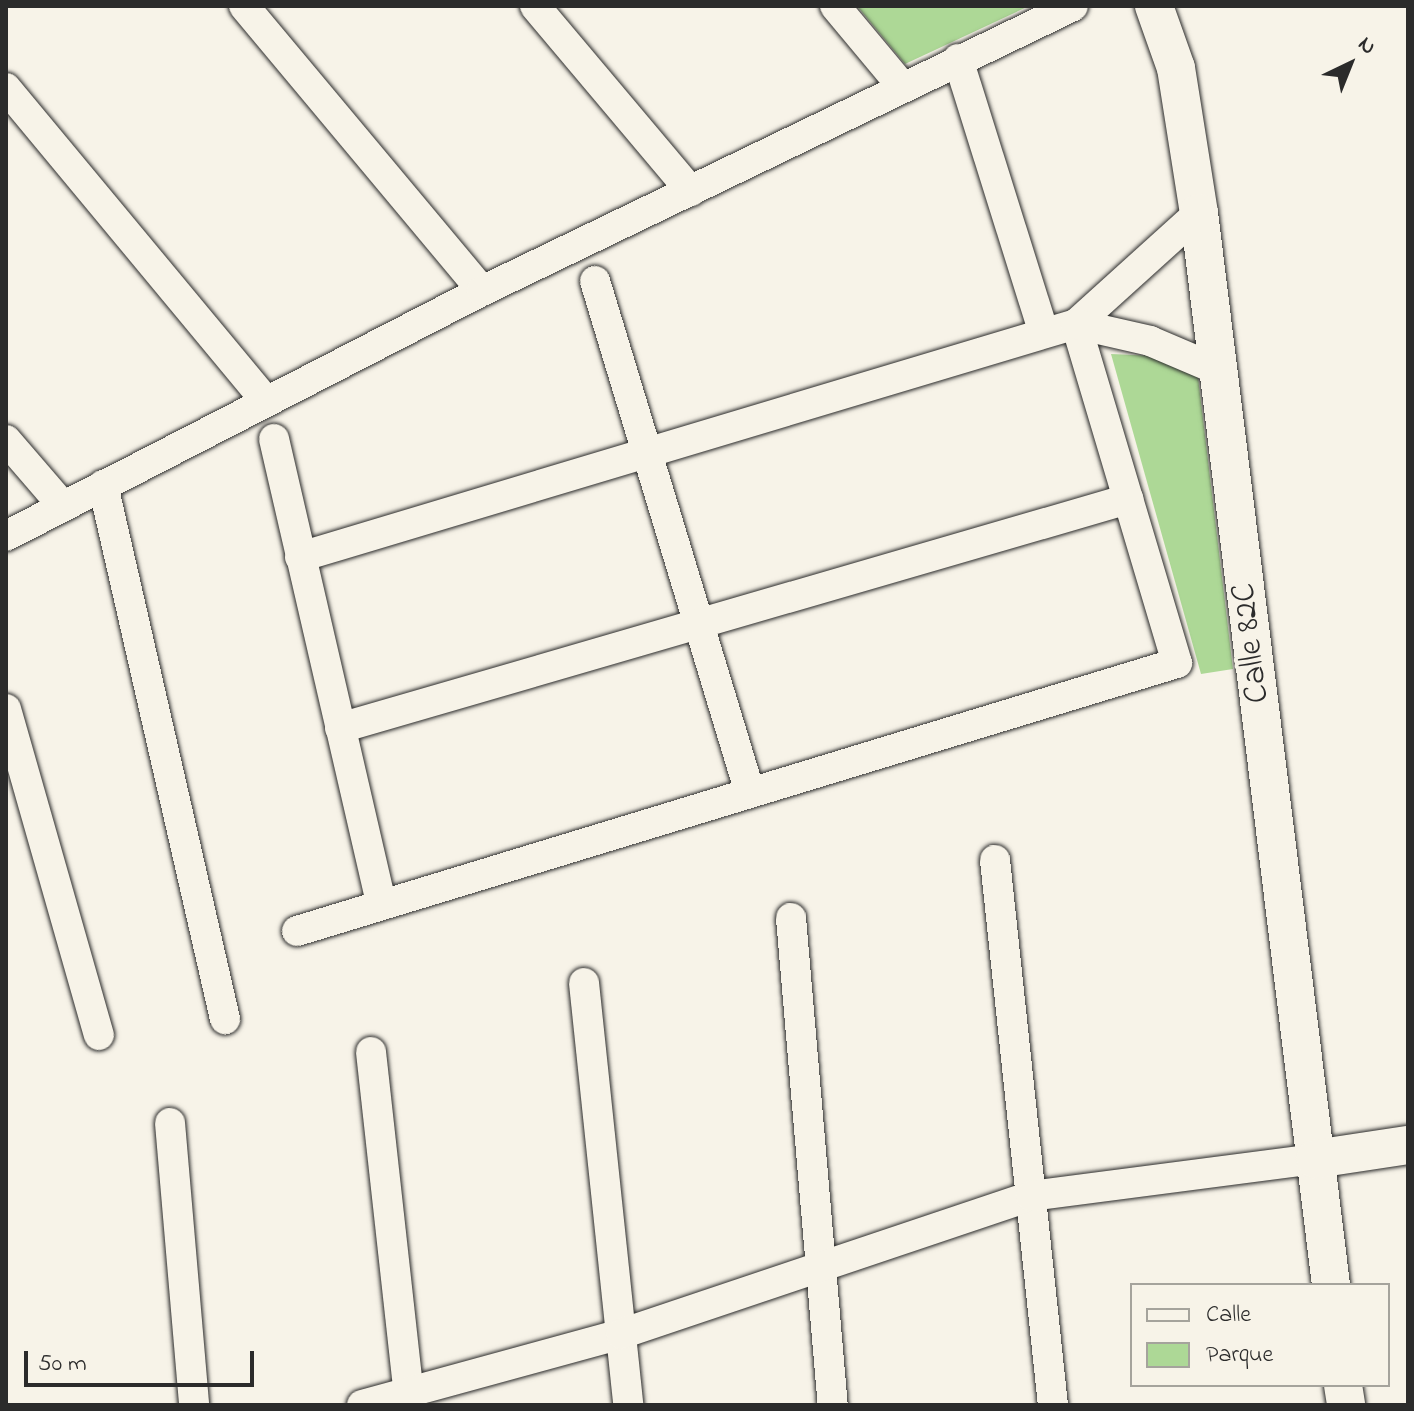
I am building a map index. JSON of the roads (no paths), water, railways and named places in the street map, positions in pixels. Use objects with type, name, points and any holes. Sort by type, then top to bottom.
[{"type":"street","points":[[244,6],[482,291]]},
{"type":"street","points":[[535,6],[691,191]]},
{"type":"street","points":[[835,6],[902,86]]},
{"type":"street","points":[[6,536],[482,291],[1073,6]]},
{"type":"street","name":"Calle 82C","points":[[1154,6],[1176,68],[1199,213],[1331,1283]]},
{"type":"street","points":[[958,59],[1044,333]]},
{"type":"street","points":[[6,88],[266,401]]},
{"type":"street","points":[[300,557],[1076,324],[1199,213]]},
{"type":"street","points":[[595,281],[750,793]]},
{"type":"street","points":[[1076,324],[1150,341],[1218,370]]},
{"type":"street","points":[[297,931],[1177,663],[1076,324]]},
{"type":"street","points":[[274,439],[382,905]]},
{"type":"street","points":[[6,440],[63,506]]},
{"type":"street","points":[[103,485],[225,1019]]},
{"type":"street","points":[[340,728],[1128,499]]},
{"type":"street","points":[[6,709],[99,1035]]},
{"type":"street","points":[[995,860],[1053,1405]]},
{"type":"street","points":[[791,918],[833,1405]]},
{"type":"street","points":[[584,983],[628,1405]]},
{"type":"street","points":[[371,1052],[410,1398]]},
{"type":"street","points":[[170,1123],[194,1405]]},
{"type":"street","points":[[362,1405],[410,1398],[621,1334],[821,1264],[1031,1196],[1408,1145]]}]
